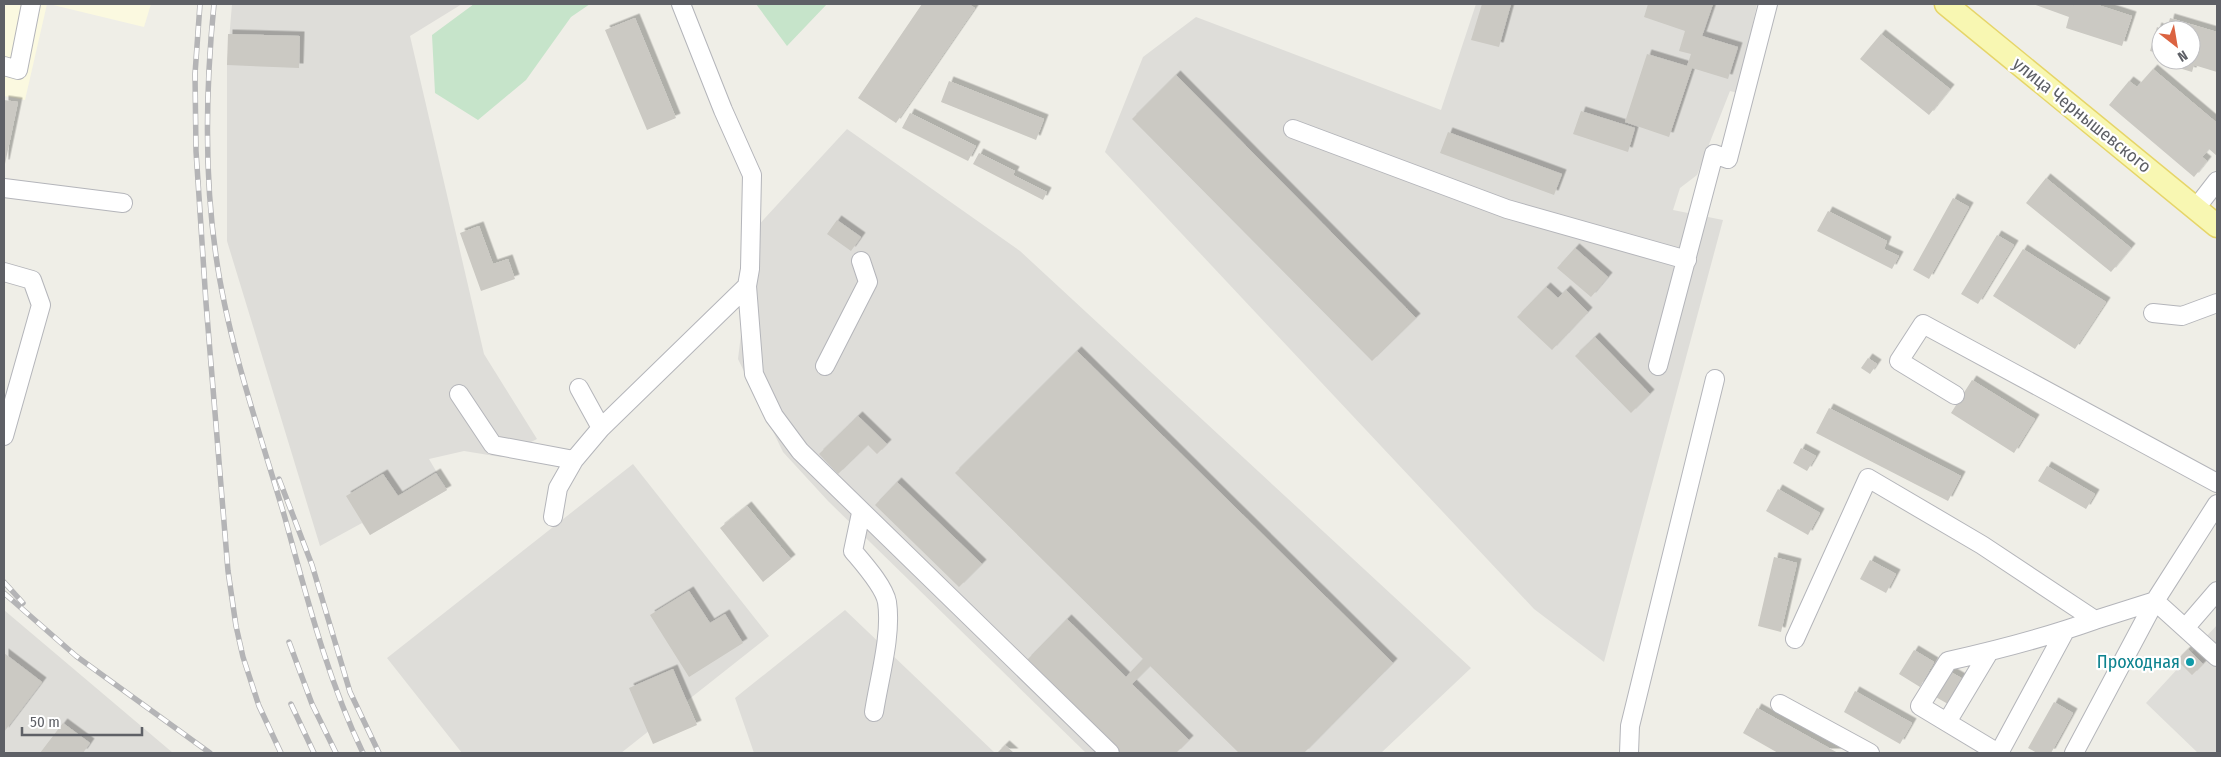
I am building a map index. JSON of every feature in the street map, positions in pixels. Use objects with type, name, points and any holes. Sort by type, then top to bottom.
[{"type":"main road","name":"улица Чернышевского","points":[[1946,4],[2217,226]]},
{"type":"street","points":[[4,66],[18,70],[30,4]]},
{"type":"street","points":[[681,4],[723,110],[752,175],[750,269],[747,286],[754,374],[774,416],[800,451],[861,513],[1110,753]]},
{"type":"street","points":[[1658,366],[1714,154],[1728,159],[1768,4]]},
{"type":"street","points":[[1293,129],[1507,209],[1687,260]]},
{"type":"street","points":[[2196,208],[2217,181]]},
{"type":"street","points":[[4,188],[123,203]]},
{"type":"street","points":[[825,366],[868,282],[861,261]]},
{"type":"street","points":[[4,272],[32,280],[41,304],[4,436]]},
{"type":"street","points":[[553,517],[558,488],[574,460],[601,428],[747,286]]},
{"type":"street","points":[[2153,313],[2182,316],[2217,303]]},
{"type":"street","points":[[1955,395],[1899,361],[1923,324],[2217,483]]},
{"type":"street","points":[[1629,753],[1630,726],[1715,380]]},
{"type":"street","points":[[579,388],[601,428]]},
{"type":"street","points":[[459,394],[493,445],[574,460]]},
{"type":"street","points":[[1795,639],[1868,478],[1982,545],[2095,620]]},
{"type":"street","points":[[2074,753],[2155,601],[2216,509]]},
{"type":"street","points":[[861,513],[853,551],[871,573],[887,600],[887,636],[874,712]]},
{"type":"street","points":[[2186,627],[2217,591]]},
{"type":"street","points":[[2065,631],[1999,753],[1920,706],[1948,661],[2065,631],[2155,601]]},
{"type":"street","points":[[2155,601],[2217,657]]},
{"type":"street","points":[[1947,722],[1989,652]]},
{"type":"street","points":[[1780,704],[1870,753]]},
{"type":"shaded area","points":[[4,4],[47,4],[25,100],[4,96]]},
{"type":"shaded area","points":[[49,4],[151,4],[144,27]]},
{"type":"shaded area","points":[[232,4],[462,4],[410,36],[484,354],[537,439],[501,457],[464,451],[429,459],[447,490],[370,535],[362,523],[320,546],[227,241],[227,65]]},
{"type":"shaded area","points":[[1476,4],[1757,4],[1738,93],[1730,91],[1697,175],[1680,188],[1673,210],[1723,220],[1604,662],[1534,609],[1105,152],[1143,57],[1196,17],[1441,110]]},
{"type":"shaded area","points":[[847,129],[1020,251],[1471,668],[1381,753],[1086,753],[828,501],[783,452],[738,359],[754,230]]},
{"type":"shaded area","points":[[633,464],[769,636],[621,753],[462,753],[387,658]]},
{"type":"shaded area","points":[[4,610],[173,753],[4,753]]},
{"type":"shaded area","points":[[845,610],[995,753],[754,753],[735,698]]},
{"type":"shaded area","points":[[2217,625],[2217,753],[2198,753],[2146,703],[2181,665],[2177,660],[2188,649],[2192,652]]},
{"type":"green space","points":[[474,4],[590,4],[571,17],[526,80],[478,120],[435,93],[432,35]]},
{"type":"green space","points":[[756,4],[827,4],[787,46]]},
{"type":"building","points":[[922,4],[968,4],[975,8],[896,123],[858,98]]},
{"type":"building","points":[[1482,4],[1511,4],[1499,47],[1471,40]]},
{"type":"building","points":[[1648,4],[1713,4],[1702,36],[1738,47],[1728,79],[1692,68],[1669,137],[1625,122],[1647,54],[1687,66],[1691,54],[1679,51],[1685,31],[1644,17]]},
{"type":"building","points":[[2033,4],[2069,4],[2074,6],[2074,4],[2095,4],[2132,16],[2122,46],[2066,28],[2069,17]]},
{"type":"building","points":[[635,18],[676,118],[647,130],[605,30]]},
{"type":"building","points":[[2201,27],[2217,32],[2217,72],[2201,67]]},
{"type":"building","points":[[228,34],[300,36],[299,68],[227,65]]},
{"type":"building","points":[[1881,34],[1950,89],[1929,115],[1860,59]]},
{"type":"building","points":[[2154,70],[2217,123],[2217,156],[2209,149],[2202,157],[2207,161],[2194,177],[2109,105],[2129,81],[2137,87]]},
{"type":"building","points":[[1176,75],[1416,318],[1372,361],[1132,119]]},
{"type":"building","points":[[949,81],[1044,119],[1036,140],[941,102]]},
{"type":"building","points":[[4,100],[18,102],[5,164],[4,164]]},
{"type":"building","points":[[1581,111],[1635,128],[1628,152],[1573,134]]},
{"type":"building","points":[[910,113],[976,146],[968,161],[902,128]]},
{"type":"building","points":[[1448,132],[1562,174],[1554,195],[1440,153]]},
{"type":"building","points":[[979,153],[1015,171],[1013,175],[1047,192],[1043,200],[973,164]]},
{"type":"building","points":[[2046,178],[2131,248],[2111,272],[2026,203]]},
{"type":"building","points":[[1953,198],[1969,207],[1929,279],[1913,270]]},
{"type":"building","points":[[1828,211],[1887,241],[1884,249],[1899,256],[1892,269],[1817,231]]},
{"type":"building","points":[[837,220],[861,237],[851,251],[827,234]]},
{"type":"building","points":[[479,226],[493,264],[508,259],[515,279],[481,291],[460,233]]},
{"type":"building","points":[[1997,235],[2014,245],[1978,304],[1961,294]]},
{"type":"building","points":[[1575,248],[1608,277],[1591,297],[1557,268]]},
{"type":"building","points":[[2023,249],[2106,302],[2075,349],[1993,296]]},
{"type":"building","points":[[1546,287],[1558,298],[1566,290],[1588,312],[1552,350],[1517,317]]},
{"type":"building","points":[[1595,337],[1650,394],[1631,413],[1575,356]]},
{"type":"building","points":[[1077,351],[1393,663],[1304,753],[1239,753],[1150,666],[1132,684],[1189,740],[1176,753],[1121,753],[1027,660],[1067,619],[1126,677],[1143,659],[955,473]]},
{"type":"building","points":[[1868,358],[1877,364],[1870,374],[1861,368]]},
{"type":"building","points":[[1972,380],[2035,419],[2014,453],[1951,413]]},
{"type":"building","points":[[1829,408],[1961,476],[1948,501],[1816,433]]},
{"type":"building","points":[[858,416],[887,444],[877,454],[868,445],[838,474],[819,454]]},
{"type":"building","points":[[1801,448],[1816,456],[1807,471],[1793,463]]},
{"type":"building","points":[[2047,466],[2095,494],[2086,509],[2038,481]]},
{"type":"building","points":[[436,473],[447,490],[370,535],[346,496],[383,474],[398,496]]},
{"type":"building","points":[[897,482],[982,564],[959,587],[875,505]]},
{"type":"building","points":[[1778,489],[1820,513],[1808,535],[1766,511]]},
{"type":"building","points":[[747,506],[791,559],[763,582],[720,528]]},
{"type":"building","points":[[1774,557],[1797,563],[1781,632],[1758,626]]},
{"type":"building","points":[[1870,560],[1896,574],[1886,593],[1860,579]]},
{"type":"building","points":[[689,591],[710,623],[725,614],[743,643],[689,677],[650,615]]},
{"type":"building","name":"Проходная","points":[[2188,649],[2203,664],[2192,675],[2177,660]]},
{"type":"building","points":[[1914,650],[1934,662],[1920,687],[1899,674]]},
{"type":"building","points":[[4,653],[42,682],[4,732]]},
{"type":"building","points":[[673,669],[697,725],[653,744],[629,688]]},
{"type":"building","points":[[1949,671],[1963,679],[1948,704],[1934,696]]},
{"type":"building","points":[[1855,691],[1912,723],[1900,744],[1844,712]]},
{"type":"building","points":[[2054,702],[2073,713],[2051,753],[2037,753],[2028,748]]},
{"type":"building","points":[[1757,708],[1838,753],[1778,753],[1743,733]]},
{"type":"building","points":[[63,723],[90,743],[83,753],[40,753]]},
{"type":"building","points":[[1005,745],[1014,753],[997,753]]},
{"type":"railway","points":[[200,4],[195,74],[196,151],[206,303],[228,571],[236,626],[243,657],[259,706],[281,753]]},
{"type":"railway","points":[[214,4],[209,66],[208,162],[212,225],[221,288],[246,387],[328,667],[363,753]]},
{"type":"railway","points":[[279,479],[312,565],[350,692],[379,753]]},
{"type":"railway","points":[[4,582],[23,603]]},
{"type":"railway","points":[[4,593],[76,656],[210,753]]},
{"type":"railway","points":[[289,642],[312,704],[336,753]]},
{"type":"railway","points":[[291,704],[314,753]]},
{"type":"place","name":"Проходная","points":[[2190,662]]}]
